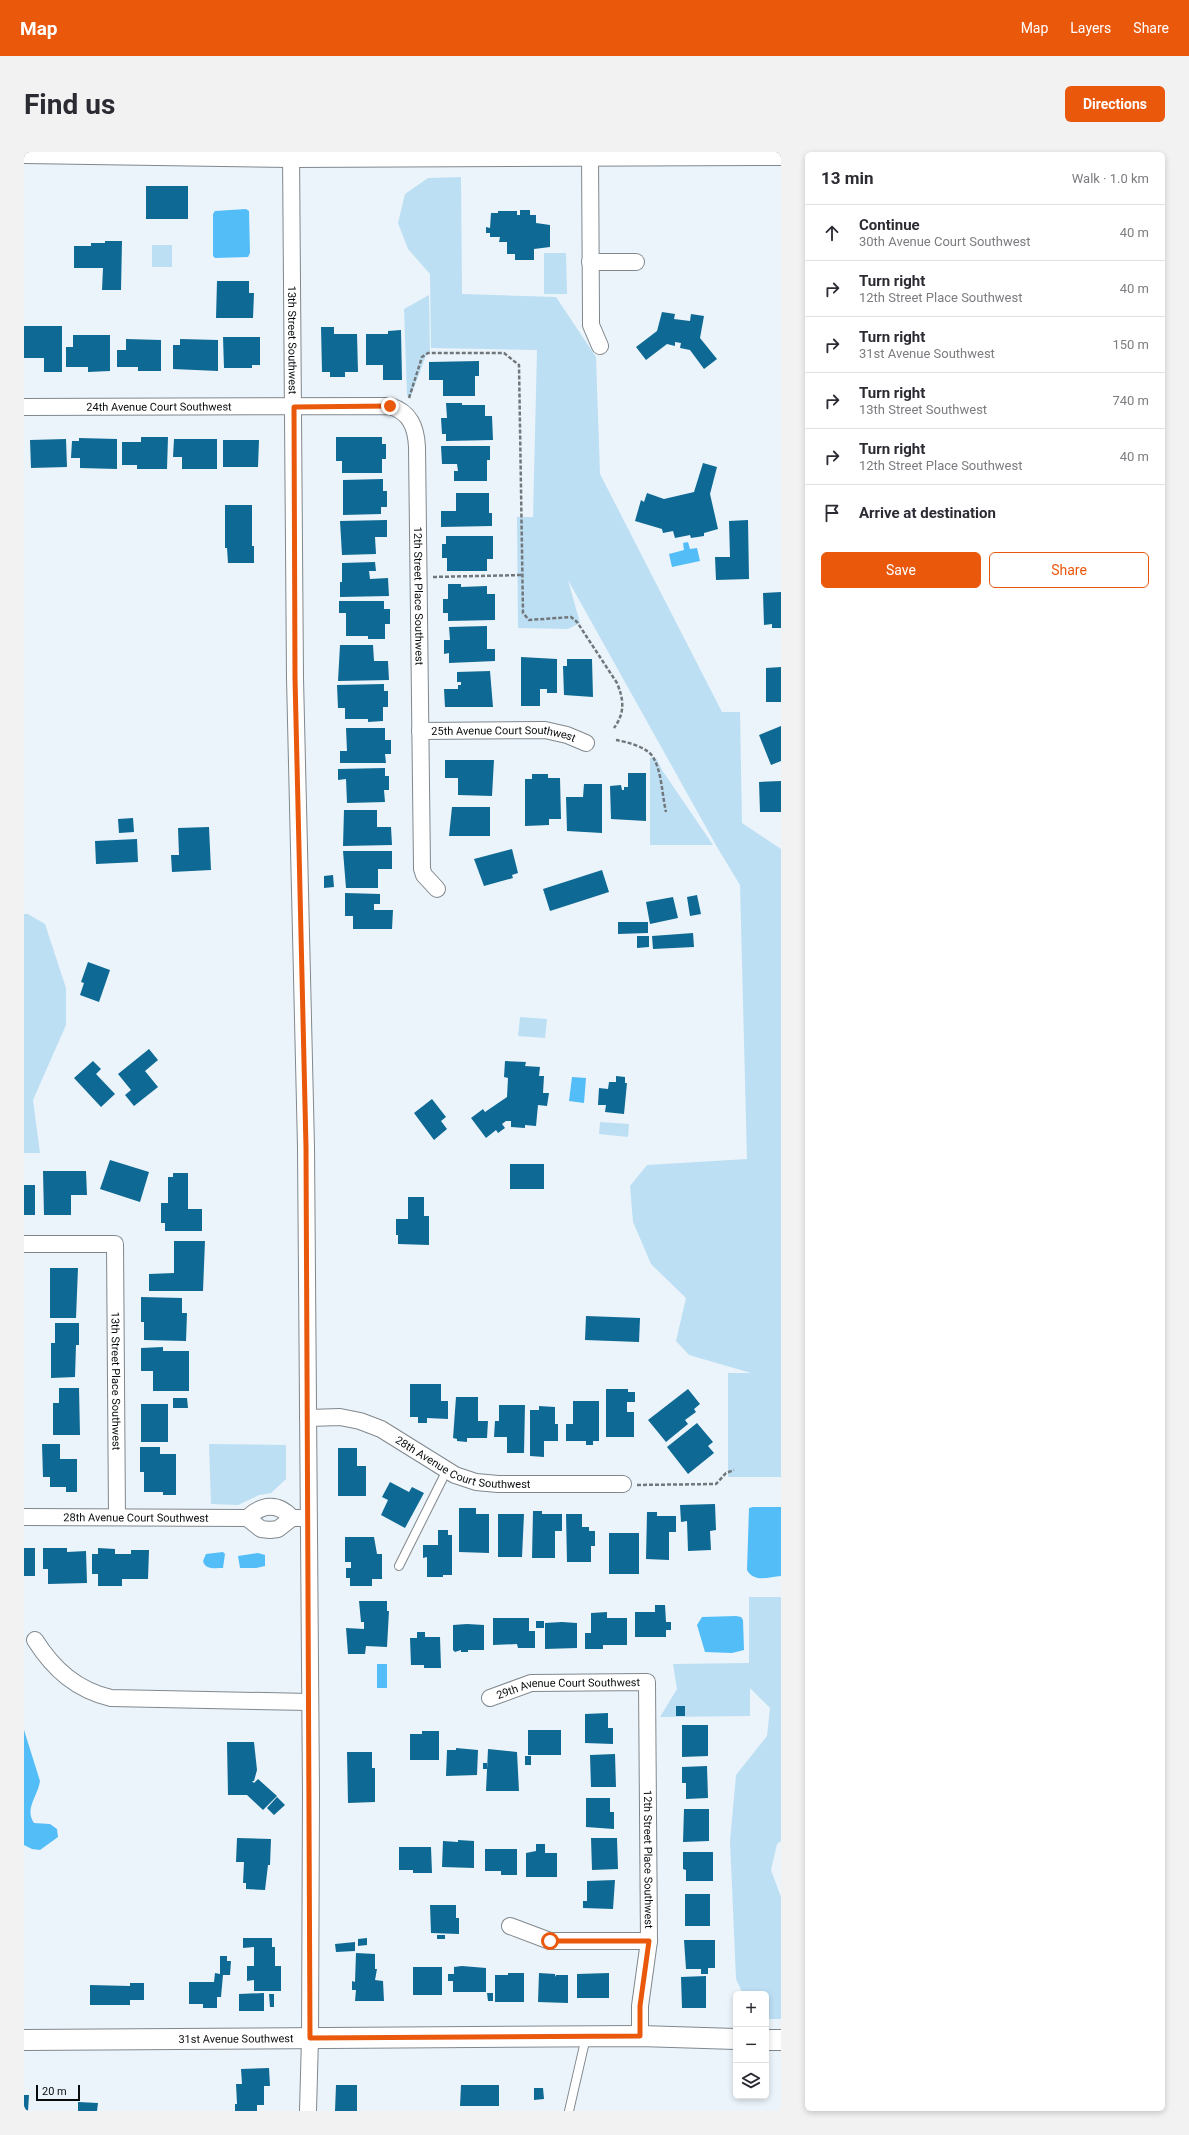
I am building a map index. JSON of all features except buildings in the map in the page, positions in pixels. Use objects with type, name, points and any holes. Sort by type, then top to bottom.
[{"type":"street","points":[[24,152],[291,154],[731,153],[781,155]]},
{"type":"street","name":"13th Street Southwest","points":[[291,154],[295,686],[306,1147],[310,1702],[310,2038],[308,2111]]},
{"type":"street","points":[[590,154],[591,326],[600,346]]},
{"type":"street","points":[[590,262],[636,262]]},
{"type":"street","name":"12th Street Place Southwest","points":[[294,407],[390,406],[398,409],[408,417],[413,424],[417,447],[422,869],[424,875],[437,889]]},
{"type":"street","name":"24th Avenue Court Southwest","points":[[24,407],[294,407]]},
{"type":"street","name":"25th Avenue Court Southwest","points":[[420,731],[545,730],[567,735],[586,743]]},
{"type":"street","name":"13th Street Place Southwest","points":[[24,1244],[115,1244],[117,1518]]},
{"type":"street","name":"28th Avenue Court Southwest","points":[[308,1418],[340,1417],[360,1421],[381,1428],[447,1470],[476,1482],[498,1484],[623,1484]]},
{"type":"street","points":[[292,1518],[285,1511],[270,1507],[262,1508],[247,1518],[261,1529],[270,1530],[278,1529],[292,1518],[309,1518]]},
{"type":"street","name":"28th Avenue Court Southwest","points":[[24,1517],[247,1518]]},
{"type":"street","points":[[36,1640],[50,1662],[69,1680],[88,1691],[111,1698],[310,1702]]},
{"type":"street","name":"12th Street Place Southwest","points":[[640,2036],[640,2006],[649,1941],[647,1682]]},
{"type":"street","name":"29th Avenue Court Southwest","points":[[490,1698],[531,1683],[647,1682]]},
{"type":"street","points":[[510,1926],[550,1941],[649,1941]]},
{"type":"street","name":"31st Avenue Southwest","points":[[24,2040],[587,2036],[733,2039]]},
{"type":"street","points":[[769,2040],[781,2040]]},
{"type":"lane","points":[[399,1566],[447,1470]]},
{"type":"lane","points":[[569,2111],[587,2036]]},
{"type":"path","points":[[409,398],[422,357],[428,353],[504,353],[519,365],[523,613],[529,620],[564,617],[574,620],[617,683],[622,694],[623,711],[621,720],[614,728]]},
{"type":"path","points":[[432,577],[522,575]]},
{"type":"path","points":[[616,740],[626,742],[652,756],[657,767],[666,812]]},
{"type":"path","points":[[623,1484],[716,1484],[726,1473],[734,1470]]},
{"type":"shaded area","points":[[461,177],[462,294],[556,297],[596,357],[600,474],[722,712],[740,712],[742,823],[781,849],[781,1477],[728,1477],[728,1373],[751,1373],[689,1355],[676,1341],[686,1298],[651,1264],[633,1222],[630,1186],[647,1165],[747,1159],[740,885],[717,847],[568,580],[580,623],[568,629],[518,628],[517,517],[533,517],[537,350],[431,348],[430,274],[408,249],[398,223],[405,194],[428,178]]},
{"type":"shaded area","points":[[152,245],[172,245],[172,267],[152,267]]},
{"type":"shaded area","points":[[544,253],[566,253],[567,294],[544,294]]},
{"type":"shaded area","points":[[429,295],[430,352],[427,353],[410,398],[407,395],[404,309]]},
{"type":"shaded area","points":[[650,758],[656,758],[662,770],[713,845],[650,845]]},
{"type":"shaded area","points":[[24,914],[28,914],[45,924],[66,988],[66,1025],[33,1100],[40,1153],[24,1153]]},
{"type":"shaded area","points":[[520,1017],[547,1019],[545,1038],[518,1036]]},
{"type":"shaded area","points":[[600,1122],[629,1124],[628,1137],[599,1134]]},
{"type":"shaded area","points":[[209,1444],[286,1445],[286,1479],[271,1493],[259,1495],[238,1505],[211,1504]]},
{"type":"shaded area","points":[[749,1597],[781,1597],[781,1841],[777,1844],[771,1870],[781,1897],[781,2019],[769,2019],[769,1991],[742,1991],[736,1979],[730,1841],[736,1775],[767,1736],[770,1708],[750,1688],[750,1716],[660,1717],[677,1689],[673,1664],[749,1663]]},
{"type":"water","points":[[246,209],[249,211],[250,253],[248,257],[215,258],[213,256],[213,214],[215,211]]},
{"type":"water","points":[[688,542],[690,549],[697,548],[700,561],[672,567],[669,554],[684,550],[683,543]]},
{"type":"water","points":[[572,1077],[586,1078],[584,1103],[569,1101]]},
{"type":"water","points":[[781,1507],[781,1576],[758,1578],[754,1577],[747,1570],[749,1508]]},
{"type":"water","points":[[223,1552],[225,1554],[223,1568],[211,1568],[204,1564],[203,1561],[206,1554]]},
{"type":"water","points":[[258,1553],[265,1555],[265,1566],[256,1568],[240,1568],[238,1556]]},
{"type":"water","points":[[702,1617],[741,1617],[743,1620],[744,1650],[732,1653],[705,1652],[697,1625]]},
{"type":"water","points":[[377,1664],[387,1664],[387,1688],[377,1688]]},
{"type":"water","points":[[24,1730],[40,1781],[39,1787],[32,1802],[30,1813],[31,1818],[34,1823],[50,1824],[57,1829],[58,1837],[40,1850],[32,1849],[24,1845]]},
{"type":"route","points":[[390,406],[294,407],[295,678],[306,1147],[310,1562],[310,2038],[640,2036],[640,2006],[649,1941],[550,1941]]}]
